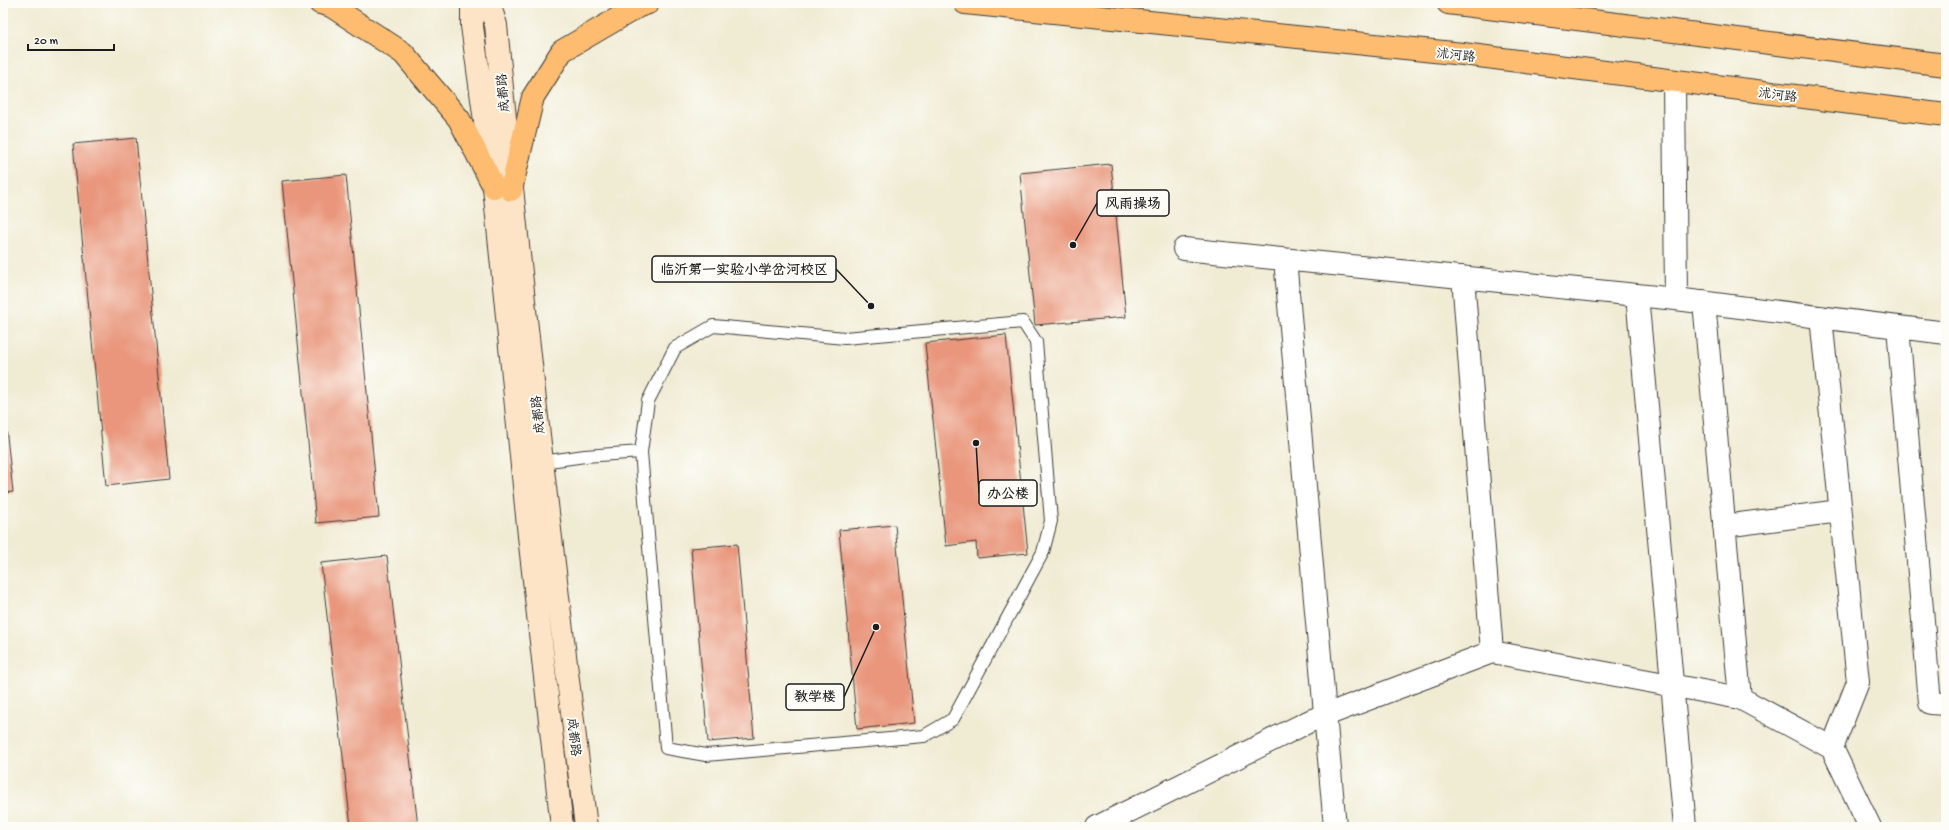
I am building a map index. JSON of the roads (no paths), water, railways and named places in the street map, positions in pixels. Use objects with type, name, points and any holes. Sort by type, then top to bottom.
[{"type":"main road","points":[[320,3],[331,6],[403,53],[459,119],[503,188]]},
{"type":"main road","points":[[503,188],[533,98],[562,51],[639,6],[648,3]]},
{"type":"main road","name":"沭河路","points":[[965,3],[1464,54],[1946,115]]},
{"type":"main road","points":[[1448,3],[1469,4],[1946,65]]},
{"type":"street","name":"成都路","points":[[472,3],[472,26],[503,188],[542,462],[586,827]]},
{"type":"street","name":"成都路","points":[[489,3],[496,25],[503,188],[529,536],[562,827]]},
{"type":"street","points":[[1674,81],[1676,298]]},
{"type":"street","points":[[1184,249],[1676,298],[1946,333]]},
{"type":"street","points":[[1285,259],[1335,827]]},
{"type":"street","points":[[1463,277],[1492,652]]},
{"type":"street","points":[[1637,295],[1685,827]]},
{"type":"street","points":[[1704,302],[1740,698]]},
{"type":"street","points":[[1821,317],[1858,682],[1832,748]]},
{"type":"street","points":[[1898,327],[1930,704],[1946,704]]},
{"type":"street","points":[[1724,526],[1840,511]]},
{"type":"street","points":[[1097,827],[1310,721],[1492,652],[1740,698],[1832,748],[1870,827]]},
{"type":"lane","points":[[1023,322],[1036,342],[1051,521],[1043,552],[952,719],[924,736],[706,755],[666,748],[641,452],[648,402],[675,348],[713,326],[845,338],[1023,322]]},
{"type":"lane","points":[[542,462],[585,456],[641,452]]},
{"type":"place","name":"风雨操场","points":[[1073,245]]},
{"type":"place","name":"临沂第一实验小学岔河校区","points":[[871,306]]},
{"type":"place","name":"办公楼","points":[[976,443]]},
{"type":"place","name":"教学楼","points":[[876,627]]}]
